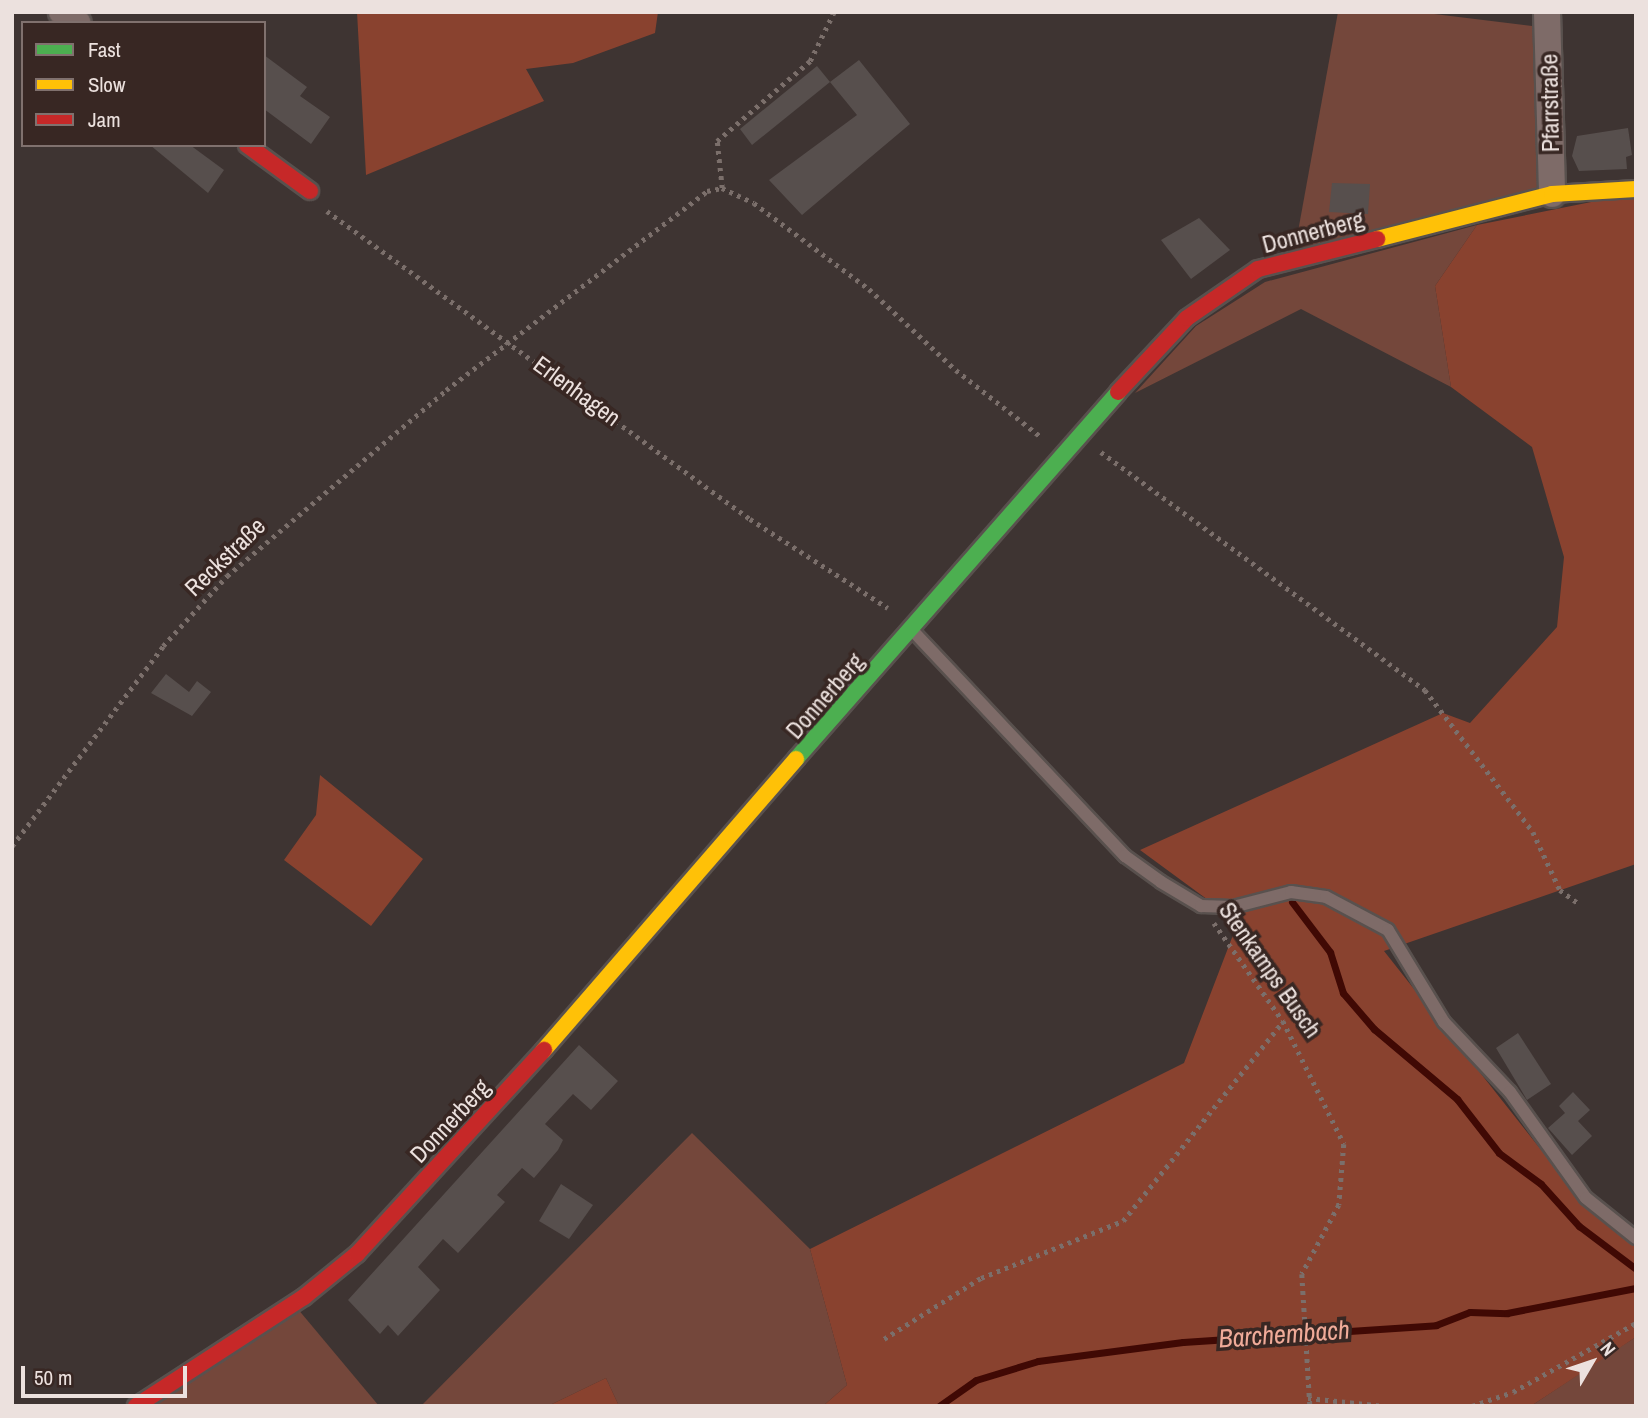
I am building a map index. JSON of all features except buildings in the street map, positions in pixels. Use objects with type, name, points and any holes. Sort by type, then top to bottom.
[{"type":"street","name":"Pfarrstraße","points":[[1547,12],[1552,194]]},
{"type":"street","points":[[250,147],[310,191]]},
{"type":"street","name":"Donnerberg","points":[[136,1406],[304,1297],[357,1254],[487,1116],[912,630],[1061,453],[1187,318],[1258,269],[1552,194],[1636,189]]},
{"type":"lane","name":"Stenkamps Busch","points":[[912,630],[1125,856],[1201,906]]},
{"type":"lane","points":[[1201,906],[1303,894],[1360,910],[1388,930],[1444,1022],[1510,1092],[1586,1198],[1636,1238]]},
{"type":"path","points":[[834,12],[810,61],[717,141],[722,188],[754,203],[869,289],[956,370],[1061,453]]},
{"type":"path","name":"Reckstraße","points":[[12,846],[163,646],[227,576],[510,341],[707,191],[722,188]]},
{"type":"path","name":"Erlenhagen","points":[[310,191],[319,206],[912,630]]},
{"type":"path","points":[[1078,435],[1425,690],[1533,832],[1560,890],[1579,904]]},
{"type":"path","name":"Stenkamps Busch","points":[[1201,906],[1283,1021],[1330,1105],[1347,1168],[1339,1205],[1302,1274],[1300,1325],[1310,1406]]},
{"type":"path","points":[[884,1339],[981,1278],[1123,1221],[1283,1021]]},
{"type":"path","points":[[1472,1406],[1513,1392],[1636,1323]]},
{"type":"path","points":[[1308,1398],[1385,1406]]},
{"type":"shaded area","points":[[357,12],[658,12],[655,33],[573,63],[526,69],[544,101],[366,175]]},
{"type":"shaded area","points":[[1338,12],[1418,12],[1540,27],[1546,191],[1293,259]]},
{"type":"shaded area","points":[[1636,193],[1636,864],[1384,951],[1561,1175],[1619,1235],[1636,1243],[1636,1337],[1531,1406],[823,1406],[847,1385],[810,1249],[1184,1063],[1238,922],[1140,850],[1443,713],[1470,723],[1557,627],[1564,557],[1532,447],[1451,387],[1435,286],[1477,225]]},
{"type":"shaded area","points":[[1477,225],[1435,286],[1451,387],[1301,309],[1135,393],[1196,326],[1265,282]]},
{"type":"shaded area","points":[[320,775],[423,859],[371,926],[284,860],[316,815]]},
{"type":"shaded area","points":[[692,1133],[810,1249],[847,1385],[823,1406],[619,1406],[606,1378],[548,1406],[421,1406]]},
{"type":"shaded area","points":[[297,1308],[379,1406],[132,1406]]},
{"type":"shaded area","points":[[1636,1337],[1636,1406],[1531,1406],[1612,1352]]},
{"type":"shaded area","points":[[606,1378],[619,1406],[548,1406]]},
{"type":"waterway","points":[[1292,902],[1330,952],[1343,993],[1374,1029],[1457,1099],[1499,1153],[1541,1184],[1579,1226],[1636,1269]]},
{"type":"waterway","name":"Barchembach","points":[[939,1406],[976,1380],[1038,1361],[1183,1342],[1436,1325],[1470,1312],[1507,1313],[1636,1288]]},
{"type":"traffic: fast","points":[[796,759],[1118,392]]},
{"type":"traffic: slow","points":[[1377,239],[1552,194],[1636,189]]},
{"type":"traffic: slow","points":[[544,1050],[796,759]]},
{"type":"traffic: jam","points":[[250,147],[310,191]]},
{"type":"traffic: jam","points":[[1118,392],[1187,318],[1258,269],[1377,239]]},
{"type":"traffic: jam","points":[[136,1406],[304,1297],[357,1254],[544,1050]]}]
